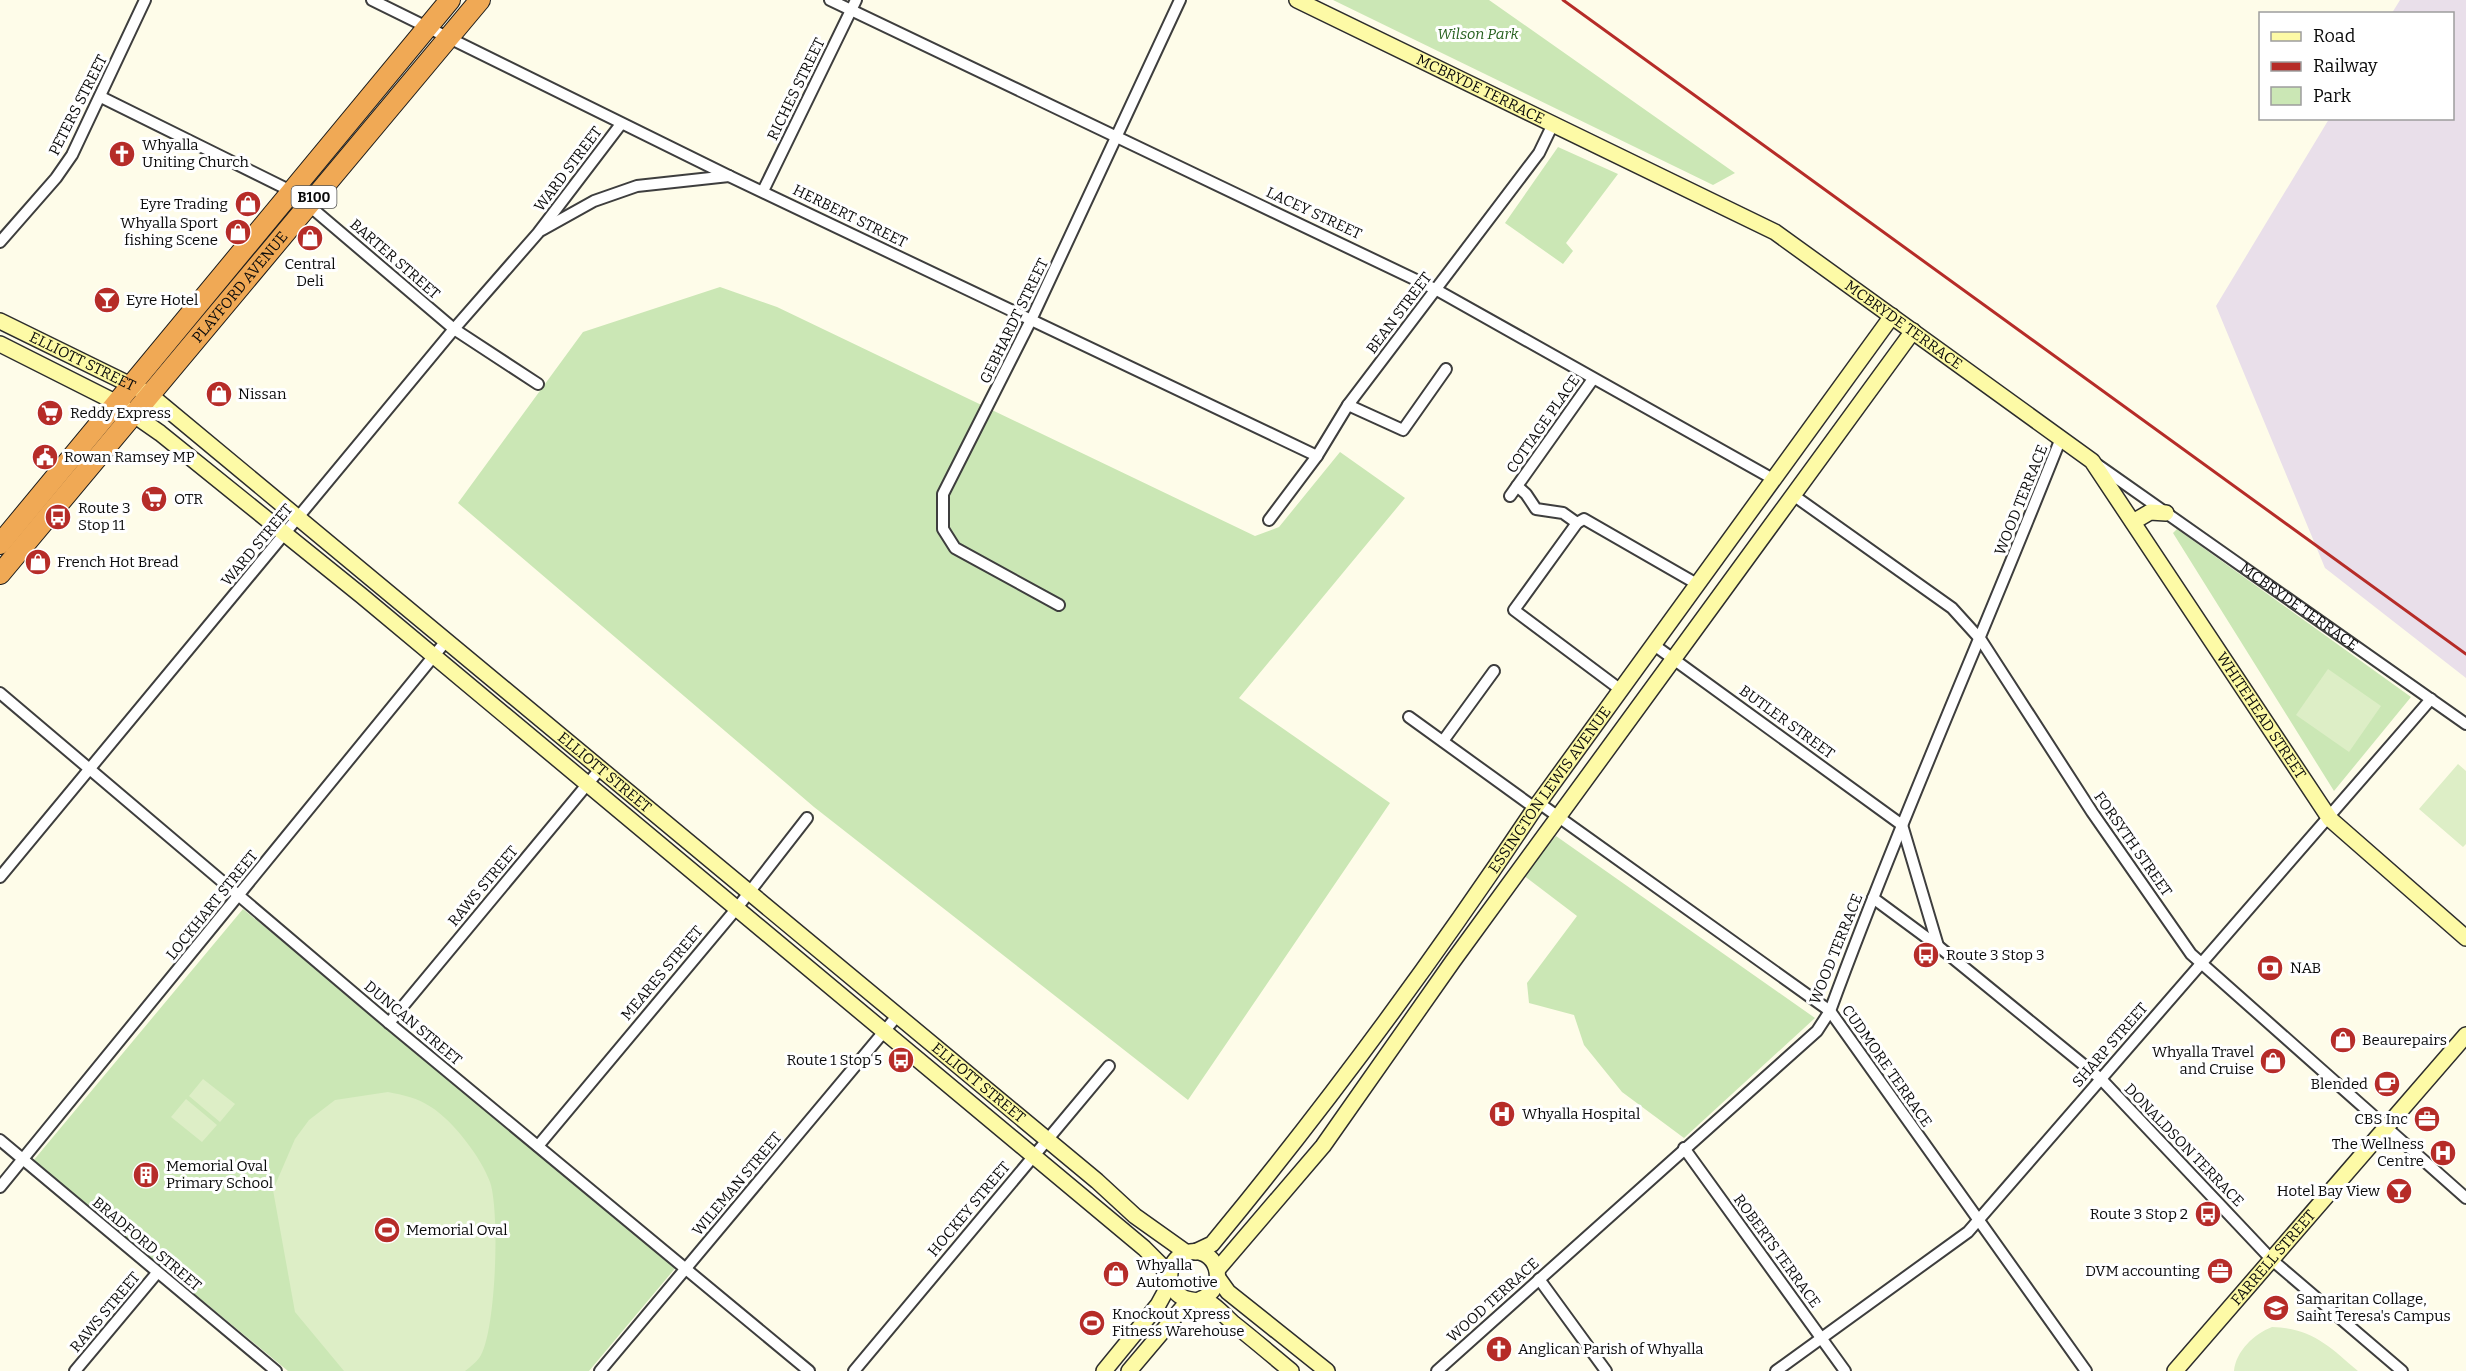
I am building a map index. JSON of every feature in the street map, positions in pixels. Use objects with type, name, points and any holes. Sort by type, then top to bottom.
[{"type":"highway","name":"PLAYFORD AVENUE","points":[[0,574],[30,522],[220,294],[293,192],[450,0]]},
{"type":"highway","name":"PLAYFORD AVENUE","points":[[220,294],[309,204],[480,0]]},
{"type":"highway","name":"PLAYFORD AVENUE","points":[[0,544],[30,522]]},
{"type":"main road","name":"MCBRYDE TERRACE","points":[[1297,0],[1775,232],[2092,461]]},
{"type":"main road","name":"ESSINGTON LEWIS AVENUE","points":[[1191,1252],[1212,1244],[1304,1132],[1483,886],[1537,805],[1892,316]]},
{"type":"main road","name":"ELLIOTT STREET","points":[[0,321],[141,389],[1046,1139],[1135,1216],[1191,1252]]},
{"type":"main road","name":"ESSINGTON LEWIS AVENUE","points":[[1217,1274],[1323,1146],[1558,817],[1913,332]]},
{"type":"main road","name":"ELLIOTT STREET","points":[[0,344],[125,408],[285,534],[1144,1248],[1160,1264],[1170,1280]]},
{"type":"main road","name":"WHITEHEAD STREET","points":[[2092,461],[2330,819],[2466,938]]},
{"type":"main road","points":[[1773,479],[1793,495]]},
{"type":"main road","points":[[2133,522],[2150,512],[2166,513]]},
{"type":"main road","name":"FARRELL STREET","points":[[2175,1371],[2466,1035]]},
{"type":"main road","points":[[1104,1371],[1158,1305],[1170,1280],[1174,1262],[1191,1252],[1209,1257],[1228,1292],[1327,1371]]},
{"type":"main road","points":[[1129,1371],[1194,1300],[1212,1292],[1217,1274]]},
{"type":"main road","points":[[1170,1280],[1178,1294],[1213,1305],[1292,1371]]},
{"type":"street","name":"PETERS STREET","points":[[0,242],[56,178],[72,155],[145,0]]},
{"type":"street","name":"HERBERT STREET","points":[[372,0],[621,124],[1317,456]]},
{"type":"street","name":"LACEY STREET","points":[[830,0],[854,5],[1117,136],[1435,289],[1773,479]]},
{"type":"street","name":"GEBHARDT STREET","points":[[1059,605],[955,548],[944,529],[944,494],[1031,320],[1180,0]]},
{"type":"street","name":"RICHES STREET","points":[[764,191],[854,5]]},
{"type":"street","name":"BARTER STREET","points":[[101,97],[293,192],[454,329],[538,384]]},
{"type":"street","name":"WARD STREET","points":[[0,877],[299,519],[454,329],[538,233],[621,124]]},
{"type":"street","name":"BEAN STREET","points":[[1269,520],[1317,456],[1348,405],[1539,153],[1553,124]]},
{"type":"street","name":"WARD STREET","points":[[538,233],[594,201],[637,186],[729,176]]},
{"type":"street","points":[[1348,405],[1403,430],[1446,369]]},
{"type":"street","name":"COTTAGE PLACE","points":[[1510,496],[1593,379]]},
{"type":"street","name":"WOOD TERRACE","points":[[1437,1371],[1817,1031],[1830,1011],[1902,825],[1981,640],[2061,438]]},
{"type":"street","name":"MCBRYDE TERRACE","points":[[2092,461],[2466,724]]},
{"type":"street","name":"COTTAGE PLACE","points":[[1516,486],[1526,494],[1536,510],[1563,513],[1577,524],[1584,519],[1697,584]]},
{"type":"street","name":"FORSYTH STREET","points":[[1793,495],[1952,608],[1981,640],[2092,812],[2191,954],[2466,1198]]},
{"type":"street","points":[[1577,524],[1514,610],[1621,690]]},
{"type":"street","name":"LOCKHART STREET","points":[[0,1187],[435,658],[446,641]]},
{"type":"street","name":"BUTLER STREET","points":[[1654,645],[1902,825]]},
{"type":"street","points":[[1443,741],[1494,671]]},
{"type":"street","name":"DUNCAN STREET","points":[[0,693],[389,1023],[809,1371]]},
{"type":"street","name":"SHARP STREET","points":[[1776,1371],[1968,1232],[2201,963],[2330,819],[2432,699]]},
{"type":"street","name":"CUDMORE TERRACE","points":[[1409,717],[1558,817],[1830,1011],[2086,1371]]},
{"type":"street","name":"RAWS STREET","points":[[389,1023],[600,769]]},
{"type":"street","name":"MEARES STREET","points":[[538,1146],[735,909],[807,818]]},
{"type":"street","points":[[1902,825],[1938,946]]},
{"type":"street","name":"DONALDSON TERRACE","points":[[1873,898],[1938,946],[2101,1079],[2272,1260],[2402,1371]]},
{"type":"street","name":"WILEMAN STREET","points":[[600,1371],[897,1016]]},
{"type":"street","name":"HOCKEY STREET","points":[[854,1371],[1108,1066]]},
{"type":"street","name":"BRADFORD STREET","points":[[0,1140],[276,1371]]},
{"type":"street","name":"ROBERTS TERRACE","points":[[1684,1148],[1845,1371]]},
{"type":"street","name":"RAWS STREET","points":[[75,1371],[157,1273]]},
{"type":"street","points":[[1539,1279],[1606,1371]]},
{"type":"shaded area","points":[[2400,0],[2466,0],[2466,678],[2325,568],[2216,306],[2328,120],[2454,120],[2454,12],[2393,12]]},
{"type":"green space","name":"Wilson Park","points":[[1333,0],[1489,0],[1735,173],[1713,185]]},
{"type":"green space","points":[[1558,147],[1618,174],[1566,243],[1573,251],[1563,264],[1505,223]]},
{"type":"green space","points":[[720,287],[777,307],[1255,536],[1279,527],[1340,452],[1405,498],[1239,698],[1390,803],[1188,1100],[814,807],[458,503],[583,332]]},
{"type":"green space","points":[[2177,529],[2411,697],[2334,791],[2173,533]]},
{"type":"green space","points":[[2328,669],[2381,706],[2349,752],[2296,715]]},
{"type":"green space","points":[[2458,764],[2466,771],[2466,844],[2463,847],[2419,809]]},
{"type":"green space","points":[[1556,836],[1815,1018],[1684,1138],[1622,1092],[1584,1045],[1574,1015],[1529,1003],[1527,983],[1577,916],[1523,875]]},
{"type":"green space","points":[[243,909],[677,1266],[589,1371],[288,1371],[33,1161]]},
{"type":"green space","points":[[203,1079],[235,1104],[220,1122],[189,1096]]},
{"type":"green space","name":"Memorial Oval","points":[[388,1092],[416,1099],[439,1113],[457,1130],[473,1151],[490,1182],[496,1242],[490,1321],[481,1355],[465,1371],[344,1371],[295,1312],[273,1190],[295,1139],[309,1120],[335,1100]]},
{"type":"green space","points":[[186,1099],[217,1125],[202,1142],[171,1117]]},
{"type":"green space","points":[[2272,1327],[2298,1331],[2319,1340],[2358,1371],[2234,1371],[2238,1357],[2247,1344]]},
{"type":"railway","points":[[1563,0],[2466,654]]},
{"type":"place","name":"Whyalla Uniting Church","points":[[122,154]]},
{"type":"place","name":"Eyre Trading","points":[[248,204]]},
{"type":"place","name":"Whyalla Sport fishing Scene","points":[[238,232]]},
{"type":"place","name":"Central Deli","points":[[310,238]]},
{"type":"place","name":"Eyre Hotel","points":[[107,300]]},
{"type":"place","name":"Nissan","points":[[219,394]]},
{"type":"place","name":"Reddy Express","points":[[50,413]]},
{"type":"place","name":"Rowan Ramsey MP","points":[[45,457]]},
{"type":"place","name":"OTR","points":[[154,499]]},
{"type":"place","name":"Route 3 Stop 11","points":[[58,517]]},
{"type":"place","name":"French Hot Bread","points":[[38,562]]},
{"type":"place","name":"Route 3 Stop 3","points":[[1926,955]]},
{"type":"place","name":"NAB","points":[[2270,968]]},
{"type":"place","name":"Beaurepairs","points":[[2343,1040]]},
{"type":"place","name":"Route 1 Stop 5","points":[[901,1060]]},
{"type":"place","name":"Whyalla Travel and Cruise","points":[[2273,1061]]},
{"type":"place","name":"Blended","points":[[2387,1084]]},
{"type":"place","name":"Whyalla Hospital","points":[[1502,1114]]},
{"type":"place","name":"CBS Inc","points":[[2427,1119]]},
{"type":"place","name":"The Wellness Centre","points":[[2443,1153]]},
{"type":"place","name":"Memorial Oval Primary School","points":[[146,1175]]},
{"type":"place","name":"Hotel Bay View","points":[[2399,1191]]},
{"type":"place","name":"Route 3 Stop 2","points":[[2208,1214]]},
{"type":"place","name":"Memorial Oval","points":[[387,1230]]},
{"type":"place","name":"DVM accounting","points":[[2220,1271]]},
{"type":"place","name":"Whyalla Automotive","points":[[1116,1274]]},
{"type":"place","name":"Samaritan Collage, Saint Teresa's Campus","points":[[2276,1308]]},
{"type":"place","name":"Knockout Xpress Fitness Warehouse","points":[[1092,1323]]},
{"type":"place","name":"Anglican Parish of Whyalla","points":[[1499,1349]]}]
